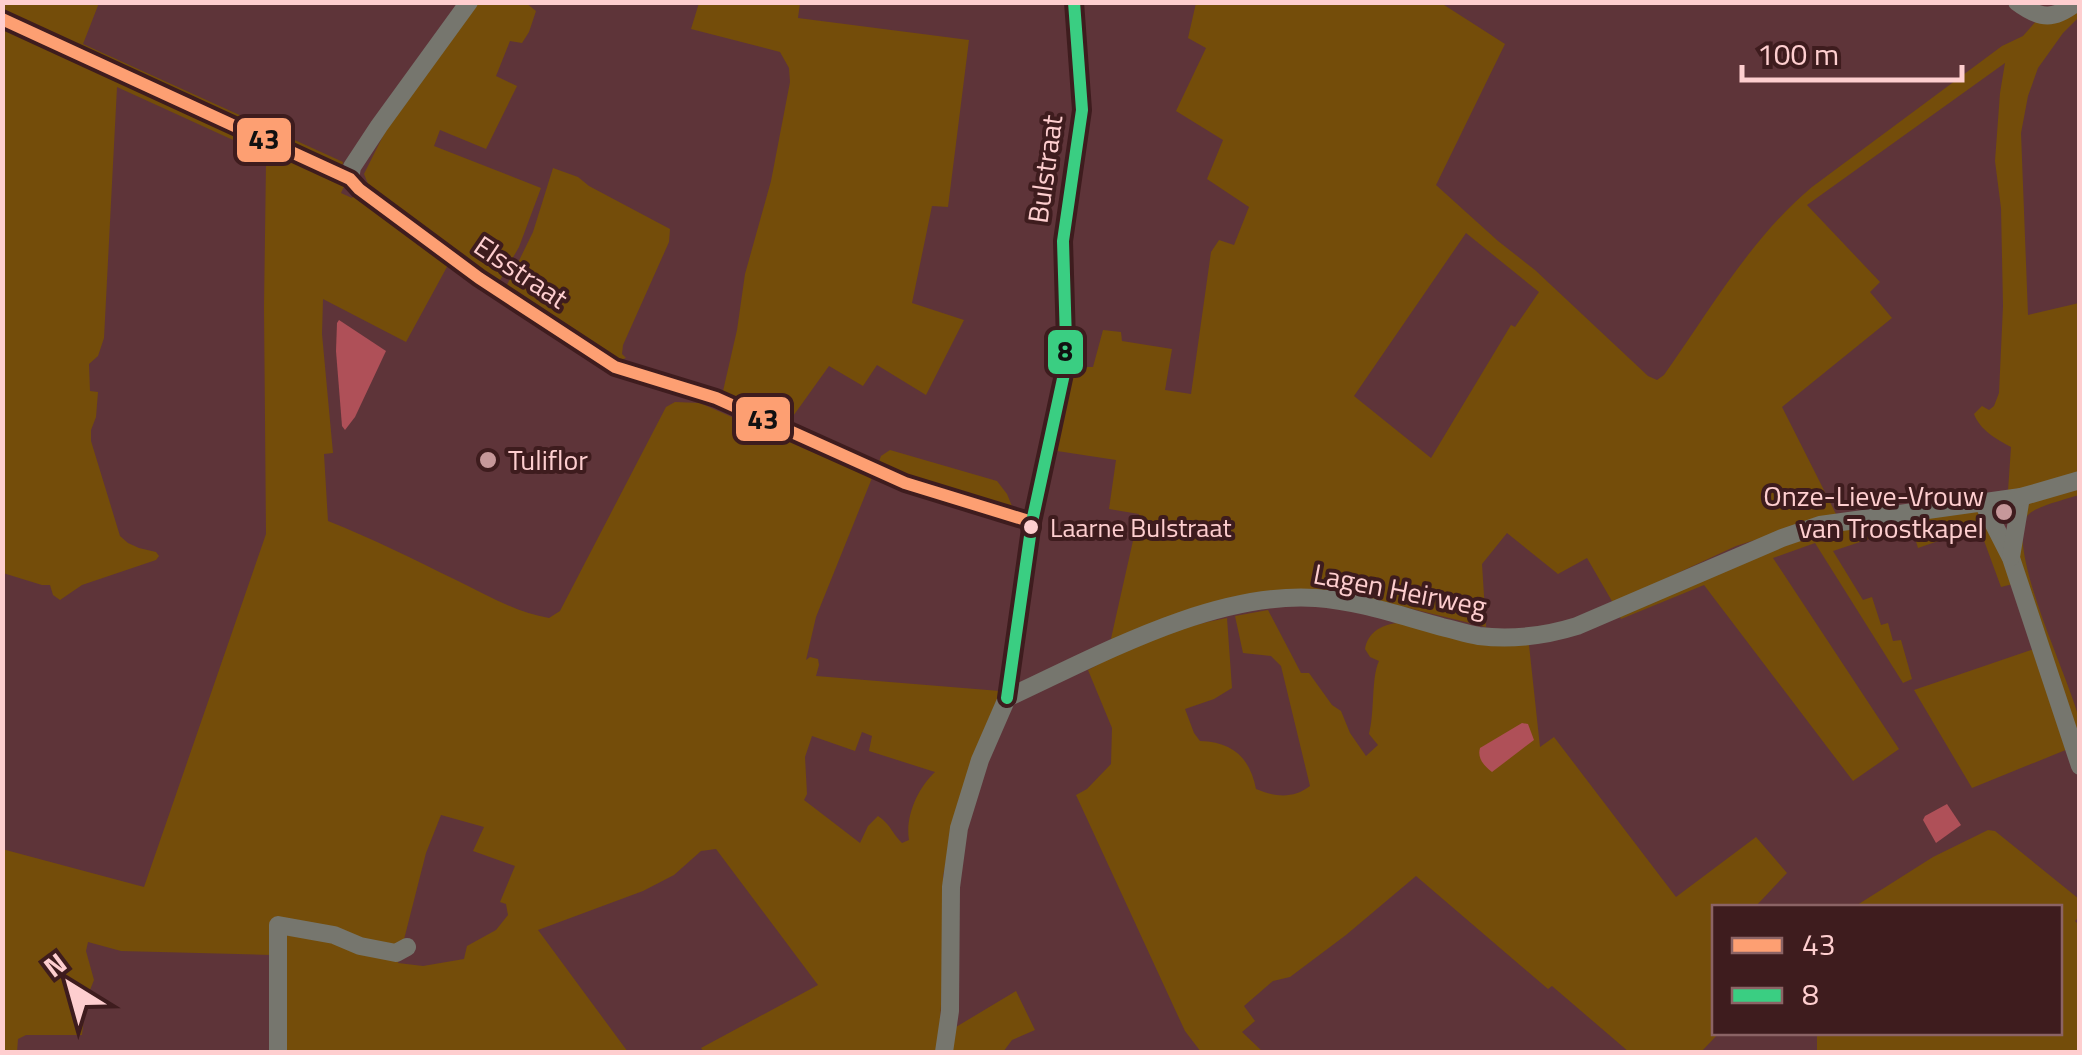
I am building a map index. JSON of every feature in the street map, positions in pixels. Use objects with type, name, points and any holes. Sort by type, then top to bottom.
[{"type":"street","points":[[350,179],[352,167],[379,126],[469,2]]},
{"type":"street","name":"Bulstraat","points":[[1007,698],[1032,522],[1064,374],[1063,241],[1082,110],[1074,2]]},
{"type":"street","points":[[2016,2],[2052,17],[2077,2]]},
{"type":"street","name":"Elsstraat","points":[[2,19],[350,179],[479,278],[615,367],[716,398],[905,483],[1032,522]]},
{"type":"street","name":"Lagen Heirweg","points":[[1007,698],[1158,627],[1280,598],[1355,604],[1477,636],[1546,635],[1577,626],[1820,525],[2021,497],[2080,480]]},
{"type":"street","points":[[2011,558],[2021,497]]},
{"type":"street","points":[[1982,501],[2011,558],[2080,766]]},
{"type":"street","points":[[944,1052],[950,1011],[950,887],[958,828],[980,760],[1007,698]]},
{"type":"street","points":[[278,1052],[278,925],[334,935],[360,946],[396,953],[407,946]]},
{"type":"shaded area","points":[[2,3],[99,3],[83,44],[343,162],[341,171],[3,12]]},
{"type":"shaded area","points":[[478,3],[526,3],[536,11],[522,43],[510,41],[496,76],[517,86],[486,149],[440,130],[434,146],[541,188],[519,247],[499,282],[368,184],[364,174],[385,132]]},
{"type":"shaded area","points":[[699,3],[800,3],[798,18],[969,40],[948,207],[932,206],[912,303],[964,320],[926,395],[877,365],[863,386],[829,366],[791,419],[723,391],[745,274],[771,181],[790,82],[789,68],[780,52],[691,29]]},
{"type":"shaded area","points":[[1196,3],[1441,3],[1505,44],[1436,185],[1657,380],[1750,252],[1812,187],[2002,46],[2023,36],[2037,20],[2079,4],[2079,17],[2038,68],[2021,133],[2028,315],[2079,303],[2079,474],[2024,492],[2008,491],[2011,447],[1984,429],[1974,414],[1982,406],[1989,410],[1994,406],[1999,393],[2003,306],[2001,208],[1995,161],[2005,63],[1807,205],[1880,282],[1870,292],[1892,318],[1782,407],[1836,514],[1736,546],[1613,603],[1587,558],[1558,574],[1507,533],[1482,564],[1486,627],[1376,600],[1315,590],[1110,643],[1139,514],[1109,509],[1116,460],[1057,451],[1073,367],[1093,367],[1103,330],[1121,332],[1122,341],[1172,349],[1165,390],[1191,394],[1211,252],[1219,240],[1234,245],[1249,207],[1207,179],[1223,140],[1176,111],[1206,48],[1188,38]],"holes":[[[1466,233],[1539,292],[1515,327],[1511,325],[1431,458],[1354,396]]]},
{"type":"shaded area","points":[[3,28],[346,182],[341,193],[352,198],[355,193],[448,265],[406,342],[323,299],[322,334],[333,453],[324,454],[328,521],[501,602],[549,618],[560,611],[666,407],[675,402],[700,403],[872,478],[816,617],[806,660],[818,659],[816,676],[1000,691],[953,828],[943,876],[938,1052],[704,1052],[701,1048],[818,985],[716,849],[701,851],[674,875],[643,891],[538,930],[628,1052],[282,1052],[271,955],[121,951],[88,942],[86,951],[94,980],[86,1000],[82,1035],[26,1035],[18,1039],[17,1052],[3,1052],[2,849],[144,887],[266,534],[265,151],[259,144],[255,150],[117,87],[104,338],[98,356],[89,364],[90,391],[98,392],[91,441],[120,536],[159,556],[82,585],[60,600],[53,595],[50,585],[3,573]],"holes":[[[862,732],[872,736],[869,751],[935,772],[914,803],[909,840],[902,843],[878,816],[860,843],[804,800],[805,757],[812,736],[855,751]],[[441,815],[484,827],[473,851],[515,866],[500,902],[506,904],[508,915],[496,930],[467,946],[464,959],[423,966],[398,963],[426,853]]]},
{"type":"shaded area","points":[[553,168],[578,177],[670,229],[669,242],[623,345],[626,358],[620,360],[505,289],[533,232]]},
{"type":"shaded area","points":[[339,320],[386,351],[345,430],[336,351]]},
{"type":"shaded area","points":[[890,450],[997,481],[1012,506],[877,467],[881,456]]},
{"type":"shaded area","points":[[2079,485],[2079,495],[2029,514],[2023,529],[2031,582],[2079,720],[2079,751],[2017,560],[2025,509],[2032,501]]},
{"type":"shaded area","points":[[1970,507],[1984,515],[2013,584],[2001,587],[1979,527],[1918,548],[1911,525],[1833,551],[1863,600],[1872,597],[1881,625],[1888,623],[1893,641],[1901,640],[1912,679],[1903,683],[1815,543],[1773,558],[1899,749],[1853,781],[1704,585],[1621,619],[1618,613],[1823,531]]},
{"type":"shaded area","points":[[1268,610],[1301,673],[1309,673],[1332,705],[1341,711],[1366,756],[1378,745],[1369,734],[1379,661],[1365,649],[1376,631],[1397,623],[1529,645],[1540,747],[1554,737],[1676,897],[1756,837],[1787,873],[1757,905],[1712,905],[1712,1035],[1717,1035],[1701,1052],[1629,1052],[1552,986],[1548,989],[1416,876],[1346,935],[1290,977],[1273,981],[1244,1006],[1255,1021],[1242,1032],[1263,1052],[1201,1052],[1185,1031],[1076,795],[1111,764],[1112,728],[1088,670],[1155,638],[1227,618],[1232,688],[1185,709],[1194,733],[1200,741],[1231,748],[1238,754],[1256,789],[1290,795],[1310,786],[1281,666],[1271,656],[1243,653],[1235,616]]},
{"type":"shaded area","points":[[2034,649],[2068,749],[1972,788],[1914,690]]},
{"type":"shaded area","points":[[1522,723],[1528,724],[1534,740],[1492,772],[1479,755],[1480,748]]},
{"type":"shaded area","points":[[1947,804],[1961,825],[1936,843],[1923,820]]},
{"type":"shaded area","points":[[1988,830],[1995,831],[2079,899],[2079,917],[2075,921],[2080,926],[2079,1052],[1817,1052],[1817,1035],[2062,1035],[2062,905],[1857,905],[1933,857]]},
{"type":"shaded area","points":[[1016,991],[1035,1030],[1012,1040],[1003,1052],[950,1052],[956,1027]]},
{"type":"transit line","name":"8","points":[[1007,698],[1032,522],[1064,374],[1063,241],[1082,110],[1074,2]]},
{"type":"transit line","name":"43","points":[[2,19],[350,179],[479,278],[615,367],[716,398],[905,483],[1032,522]]},
{"type":"place","name":"Tuliflor","points":[[488,460]]},
{"type":"place","name":"Onze-Lieve-Vrouw van Troostkapel","points":[[2004,512]]},
{"type":"place","name":"Laarne Bulstraat","points":[[1031,527]]}]
